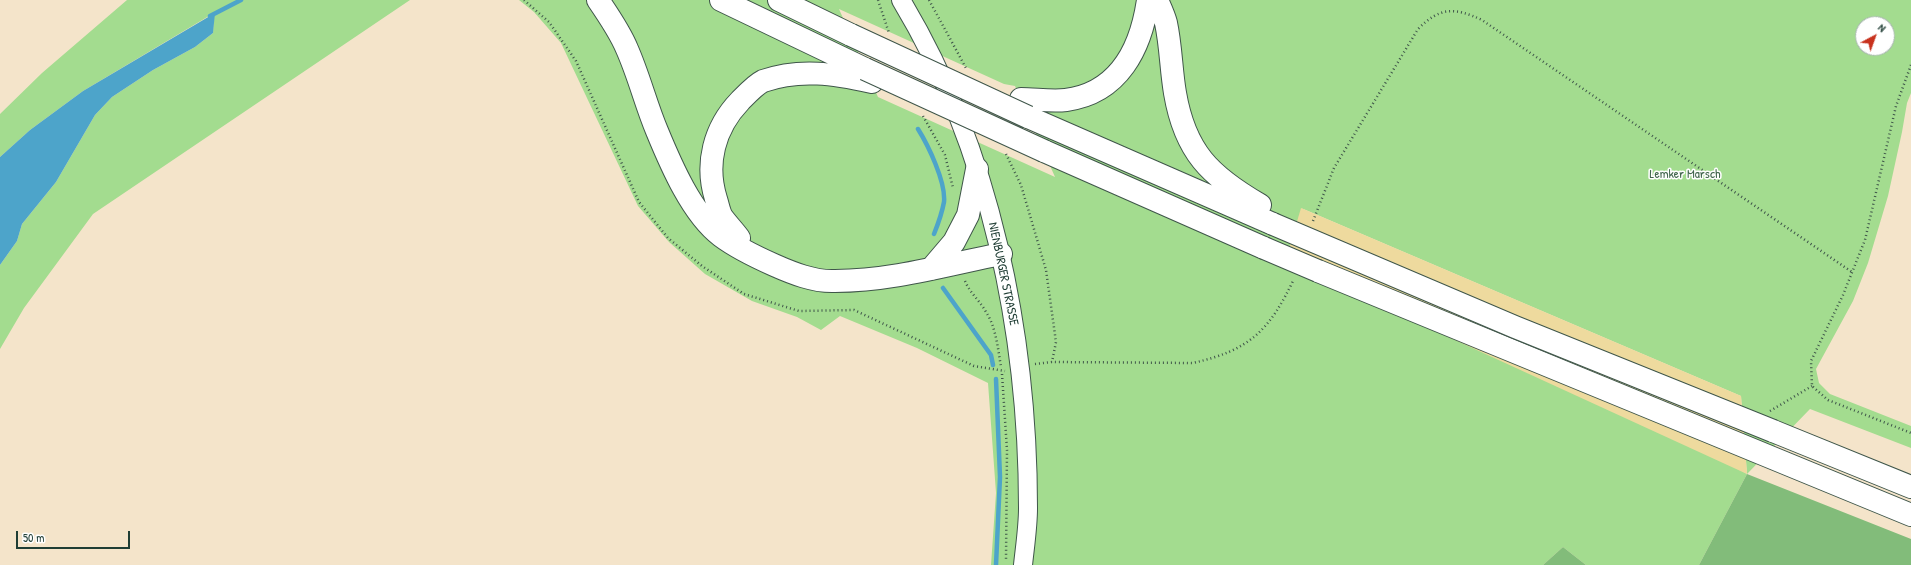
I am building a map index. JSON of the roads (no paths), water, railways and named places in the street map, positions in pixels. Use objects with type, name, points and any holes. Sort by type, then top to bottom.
[{"type":"highway","points":[[598,0],[612,20],[627,49],[657,131],[685,191],[702,217],[720,236],[754,256],[794,274],[833,282],[868,280],[931,269],[1001,254]]},
{"type":"highway","points":[[721,0],[868,76],[929,99],[1264,248],[1911,515]]},
{"type":"highway","points":[[779,0],[850,35],[958,75],[1024,108],[1275,220],[1323,245],[1515,327],[1770,422],[1911,487]]},
{"type":"highway","points":[[1024,108],[1066,101],[1088,95],[1110,82],[1128,62],[1139,41],[1146,18],[1148,0]]},
{"type":"highway","points":[[1157,0],[1166,22],[1175,93],[1180,116],[1195,151],[1212,172],[1231,188],[1275,220]]},
{"type":"highway","points":[[754,256],[722,216],[714,192],[710,167],[716,138],[722,124],[734,107],[761,82],[784,75],[804,73],[868,76]]},
{"type":"highway","points":[[931,269],[954,242],[968,215],[976,169]]},
{"type":"street","name":"NIENBURGER STRASSE","points":[[901,0],[917,27],[949,94],[976,169],[1001,254],[1021,366],[1028,509],[1023,565]]},
{"type":"water","points":[[215,13],[213,33],[195,47],[153,70],[112,97],[95,115],[56,182],[22,224],[17,241],[0,265],[0,157],[30,130],[83,91]]},
{"type":"waterway","points":[[210,16],[241,0]]},
{"type":"waterway","points":[[918,129],[936,164],[944,194],[944,202],[934,234]]},
{"type":"waterway","points":[[943,288],[991,355],[993,365]]},
{"type":"waterway","points":[[996,379],[1000,477],[996,565]]},
{"type":"park label","name":"Lemker Marsch","points":[[1685,175]]}]
